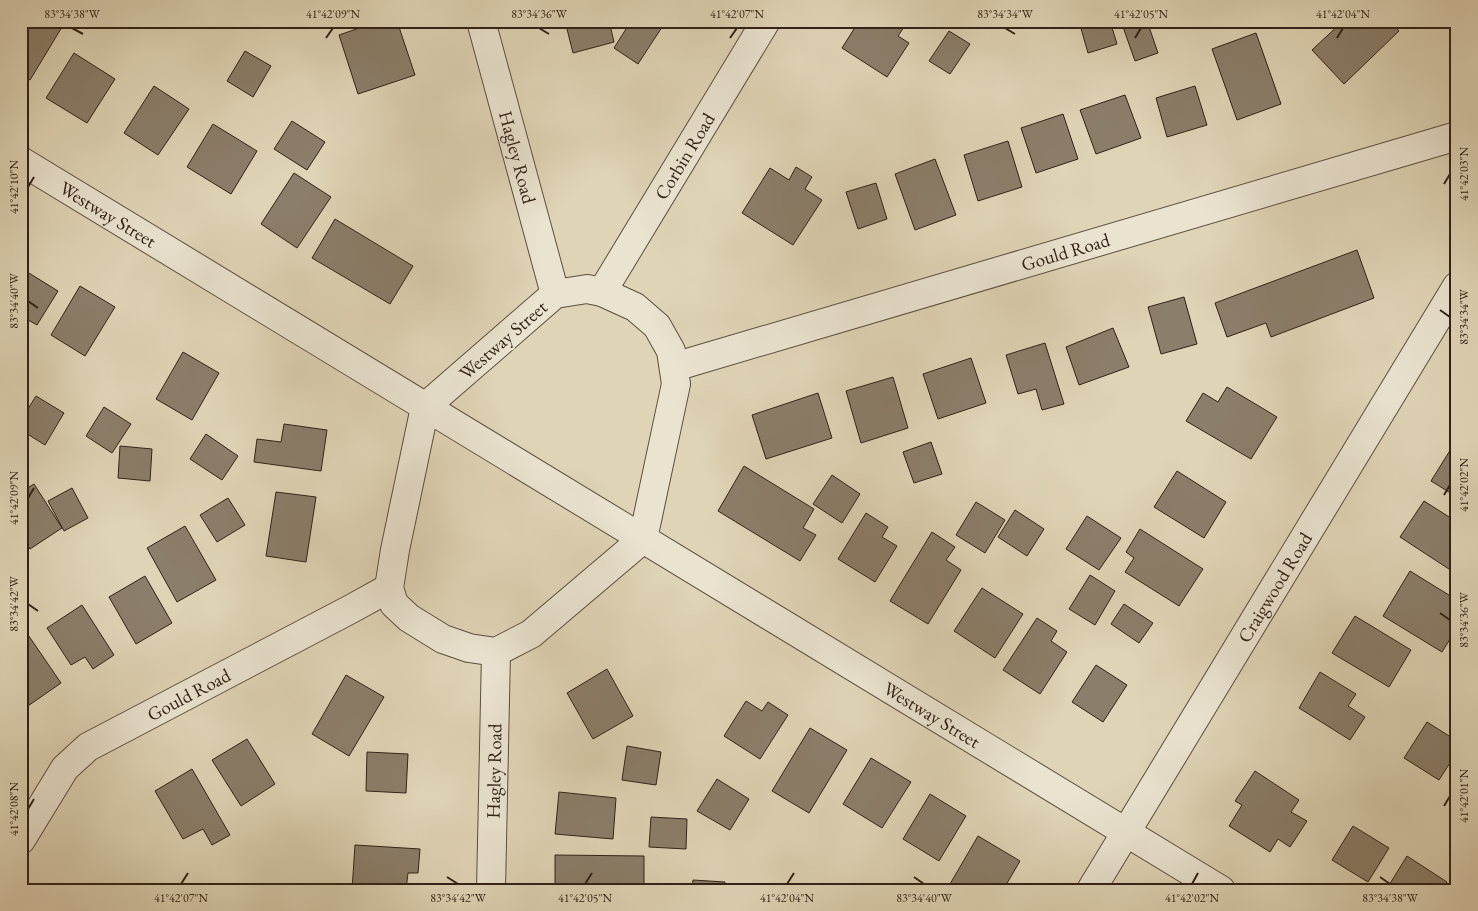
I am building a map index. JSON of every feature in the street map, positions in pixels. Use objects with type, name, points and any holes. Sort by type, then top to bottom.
[{"type":"street","name":"Hagley Road","points":[[481,21],[555,294]]},
{"type":"street","name":"Corbin Road","points":[[602,292],[766,21]]},
{"type":"street","name":"Gould Road","points":[[674,367],[1457,136]]},
{"type":"street","name":"Westway Street","points":[[21,161],[1221,890]]},
{"type":"street","name":"Craigwood Road","points":[[1091,890],[1457,286]]},
{"type":"street","name":"Westway Street","points":[[426,407],[555,294],[587,289],[602,292],[635,307],[657,326],[671,352],[676,384],[642,539]]},
{"type":"street","points":[[426,407],[395,550],[389,588],[394,604],[409,618],[443,638],[469,648],[496,652],[531,634],[642,539]]},
{"type":"street","name":"Gould Road","points":[[21,840],[65,768],[88,747],[351,610],[389,588]]},
{"type":"street","name":"Hagley Road","points":[[491,890],[496,652]]},
{"type":"building","points":[[21,21],[65,22],[30,80],[21,75]]},
{"type":"building","points":[[380,21],[397,21],[415,75],[358,94],[339,35]]},
{"type":"building","points":[[565,21],[609,21],[614,42],[573,53]]},
{"type":"building","points":[[631,21],[666,21],[638,64],[614,48]]},
{"type":"building","points":[[859,21],[902,21],[906,24],[898,36],[909,43],[887,77],[842,48]]},
{"type":"building","points":[[1094,21],[1110,21],[1117,44],[1088,53],[1080,25]]},
{"type":"building","points":[[1138,21],[1147,21],[1158,53],[1135,61],[1123,27]]},
{"type":"building","points":[[1343,21],[1390,21],[1399,31],[1344,84],[1312,50]]},
{"type":"building","points":[[949,31],[970,44],[950,74],[929,61]]},
{"type":"building","points":[[1256,33],[1281,104],[1237,120],[1212,49]]},
{"type":"building","points":[[245,51],[271,66],[253,97],[227,81]]},
{"type":"building","points":[[74,53],[115,79],[87,123],[46,98]]},
{"type":"building","points":[[154,86],[189,109],[158,155],[124,133]]},
{"type":"building","points":[[1195,86],[1207,125],[1167,137],[1156,98]]},
{"type":"building","points":[[1125,95],[1141,138],[1096,154],[1080,110]]},
{"type":"building","points":[[1063,114],[1078,159],[1036,173],[1021,128]]},
{"type":"building","points":[[292,121],[325,142],[307,170],[274,149]]},
{"type":"building","points":[[213,124],[257,151],[231,194],[187,167]]},
{"type":"building","points":[[1008,141],[1022,187],[978,201],[964,155]]},
{"type":"building","points":[[935,159],[956,215],[915,230],[895,174]]},
{"type":"building","points":[[796,167],[812,177],[805,189],[822,200],[793,245],[742,213],[770,168],[789,180]]},
{"type":"building","points":[[294,173],[331,197],[297,248],[261,224]]},
{"type":"building","points":[[876,183],[887,219],[858,229],[846,192]]},
{"type":"building","points":[[335,219],[413,266],[390,304],[312,258]]},
{"type":"building","points":[[1357,250],[1374,298],[1271,337],[1266,323],[1227,337],[1215,303]]},
{"type":"building","points":[[24,270],[58,291],[37,325],[21,316],[21,274]]},
{"type":"building","points":[[80,286],[115,307],[85,356],[51,335]]},
{"type":"building","points":[[1184,297],[1197,344],[1161,354],[1148,307]]},
{"type":"building","points":[[1113,328],[1129,367],[1079,385],[1066,347]]},
{"type":"building","points":[[1045,343],[1064,404],[1042,410],[1036,389],[1018,394],[1006,355]]},
{"type":"building","points":[[183,352],[219,373],[192,420],[156,399]]},
{"type":"building","points":[[971,358],[986,403],[938,419],[923,374]]},
{"type":"building","points":[[893,377],[908,428],[861,443],[846,391]]},
{"type":"building","points":[[1227,387],[1277,417],[1251,459],[1186,421],[1203,393],[1218,402]]},
{"type":"building","points":[[818,393],[832,438],[766,459],[752,415]]},
{"type":"building","points":[[36,396],[64,413],[45,445],[21,430],[21,420]]},
{"type":"building","points":[[104,407],[131,424],[112,453],[86,436]]},
{"type":"building","points":[[284,424],[327,430],[321,471],[254,462],[257,439],[281,442]]},
{"type":"building","points":[[206,434],[238,456],[222,480],[190,459]]},
{"type":"building","points":[[931,442],[942,474],[914,483],[903,452]]},
{"type":"building","points":[[1454,444],[1457,445],[1457,497],[1431,481]]},
{"type":"building","points":[[120,446],[152,449],[150,481],[118,478]]},
{"type":"building","points":[[744,466],[814,509],[803,528],[816,535],[800,561],[718,511]]},
{"type":"building","points":[[1177,471],[1226,502],[1204,538],[1154,507]]},
{"type":"building","points":[[832,475],[860,494],[842,523],[813,504]]},
{"type":"building","points":[[34,484],[62,528],[30,549],[21,535],[21,492]]},
{"type":"building","points":[[72,488],[88,518],[64,531],[48,501]]},
{"type":"building","points":[[276,492],[316,497],[306,562],[266,556]]},
{"type":"building","points":[[228,498],[245,525],[217,542],[200,515]]},
{"type":"building","points":[[1424,501],[1457,522],[1457,571],[1455,573],[1400,537]]},
{"type":"building","points":[[976,502],[1005,520],[985,553],[956,535]]},
{"type":"building","points":[[1015,510],[1044,529],[1027,556],[998,537]]},
{"type":"building","points":[[866,513],[888,527],[882,537],[897,546],[875,582],[838,559]]},
{"type":"building","points":[[1087,516],[1121,538],[1099,570],[1066,549]]},
{"type":"building","points":[[185,526],[216,580],[177,602],[147,548]]},
{"type":"building","points":[[1140,529],[1203,569],[1179,606],[1125,572],[1134,558],[1126,552]]},
{"type":"building","points":[[932,532],[955,547],[946,560],[961,570],[928,624],[890,601]]},
{"type":"building","points":[[1410,571],[1457,600],[1457,628],[1442,652],[1383,616]]},
{"type":"building","points":[[1090,575],[1115,591],[1095,625],[1069,609]]},
{"type":"building","points":[[145,576],[172,623],[136,644],[109,597]]},
{"type":"building","points":[[982,588],[1023,614],[995,658],[954,631]]},
{"type":"building","points":[[1124,604],[1153,623],[1139,643],[1111,624]]},
{"type":"building","points":[[82,605],[114,655],[93,669],[85,657],[71,665],[47,628]]},
{"type":"building","points":[[1355,616],[1411,650],[1389,687],[1332,653]]},
{"type":"building","points":[[1037,618],[1057,631],[1051,641],[1067,652],[1040,694],[1003,670]]},
{"type":"building","points":[[22,626],[61,683],[25,708],[21,703]]},
{"type":"building","points":[[1096,665],[1127,685],[1103,722],[1072,702]]},
{"type":"building","points":[[607,669],[633,716],[593,739],[567,693]]},
{"type":"building","points":[[1320,672],[1356,694],[1348,706],[1365,717],[1350,740],[1299,708]]},
{"type":"building","points":[[346,675],[384,697],[349,756],[312,734]]},
{"type":"building","points":[[746,701],[762,711],[768,702],[788,715],[760,759],[724,736]]},
{"type":"building","points":[[1427,722],[1457,741],[1457,752],[1439,780],[1404,758]]},
{"type":"building","points":[[810,728],[847,750],[809,813],[772,791]]},
{"type":"building","points":[[247,739],[275,784],[241,806],[212,760]]},
{"type":"building","points":[[627,746],[661,752],[656,785],[622,780]]},
{"type":"building","points":[[367,752],[408,754],[406,793],[366,791]]},
{"type":"building","points":[[871,758],[911,782],[882,828],[843,804]]},
{"type":"building","points":[[192,769],[230,835],[212,845],[203,829],[183,839],[155,791]]},
{"type":"building","points":[[1255,771],[1299,800],[1291,812],[1307,821],[1290,847],[1278,839],[1270,852],[1229,826],[1242,805],[1235,801]]},
{"type":"building","points":[[717,779],[749,799],[730,830],[697,811]]},
{"type":"building","points":[[559,792],[616,798],[613,839],[555,834]]},
{"type":"building","points":[[930,794],[966,816],[939,861],[903,839]]},
{"type":"building","points":[[651,817],[687,819],[686,849],[649,847]]},
{"type":"building","points":[[1353,826],[1389,848],[1368,882],[1332,860]]},
{"type":"building","points":[[978,836],[1020,861],[1003,890],[959,890],[950,884]]},
{"type":"building","points":[[355,845],[420,849],[418,873],[408,873],[406,890],[352,890]]},
{"type":"building","points":[[555,855],[644,856],[644,890],[555,890]]},
{"type":"building","points":[[1407,856],[1447,882],[1442,890],[1386,890]]},
{"type":"building","points":[[693,880],[725,882],[724,890],[692,890]]}]
